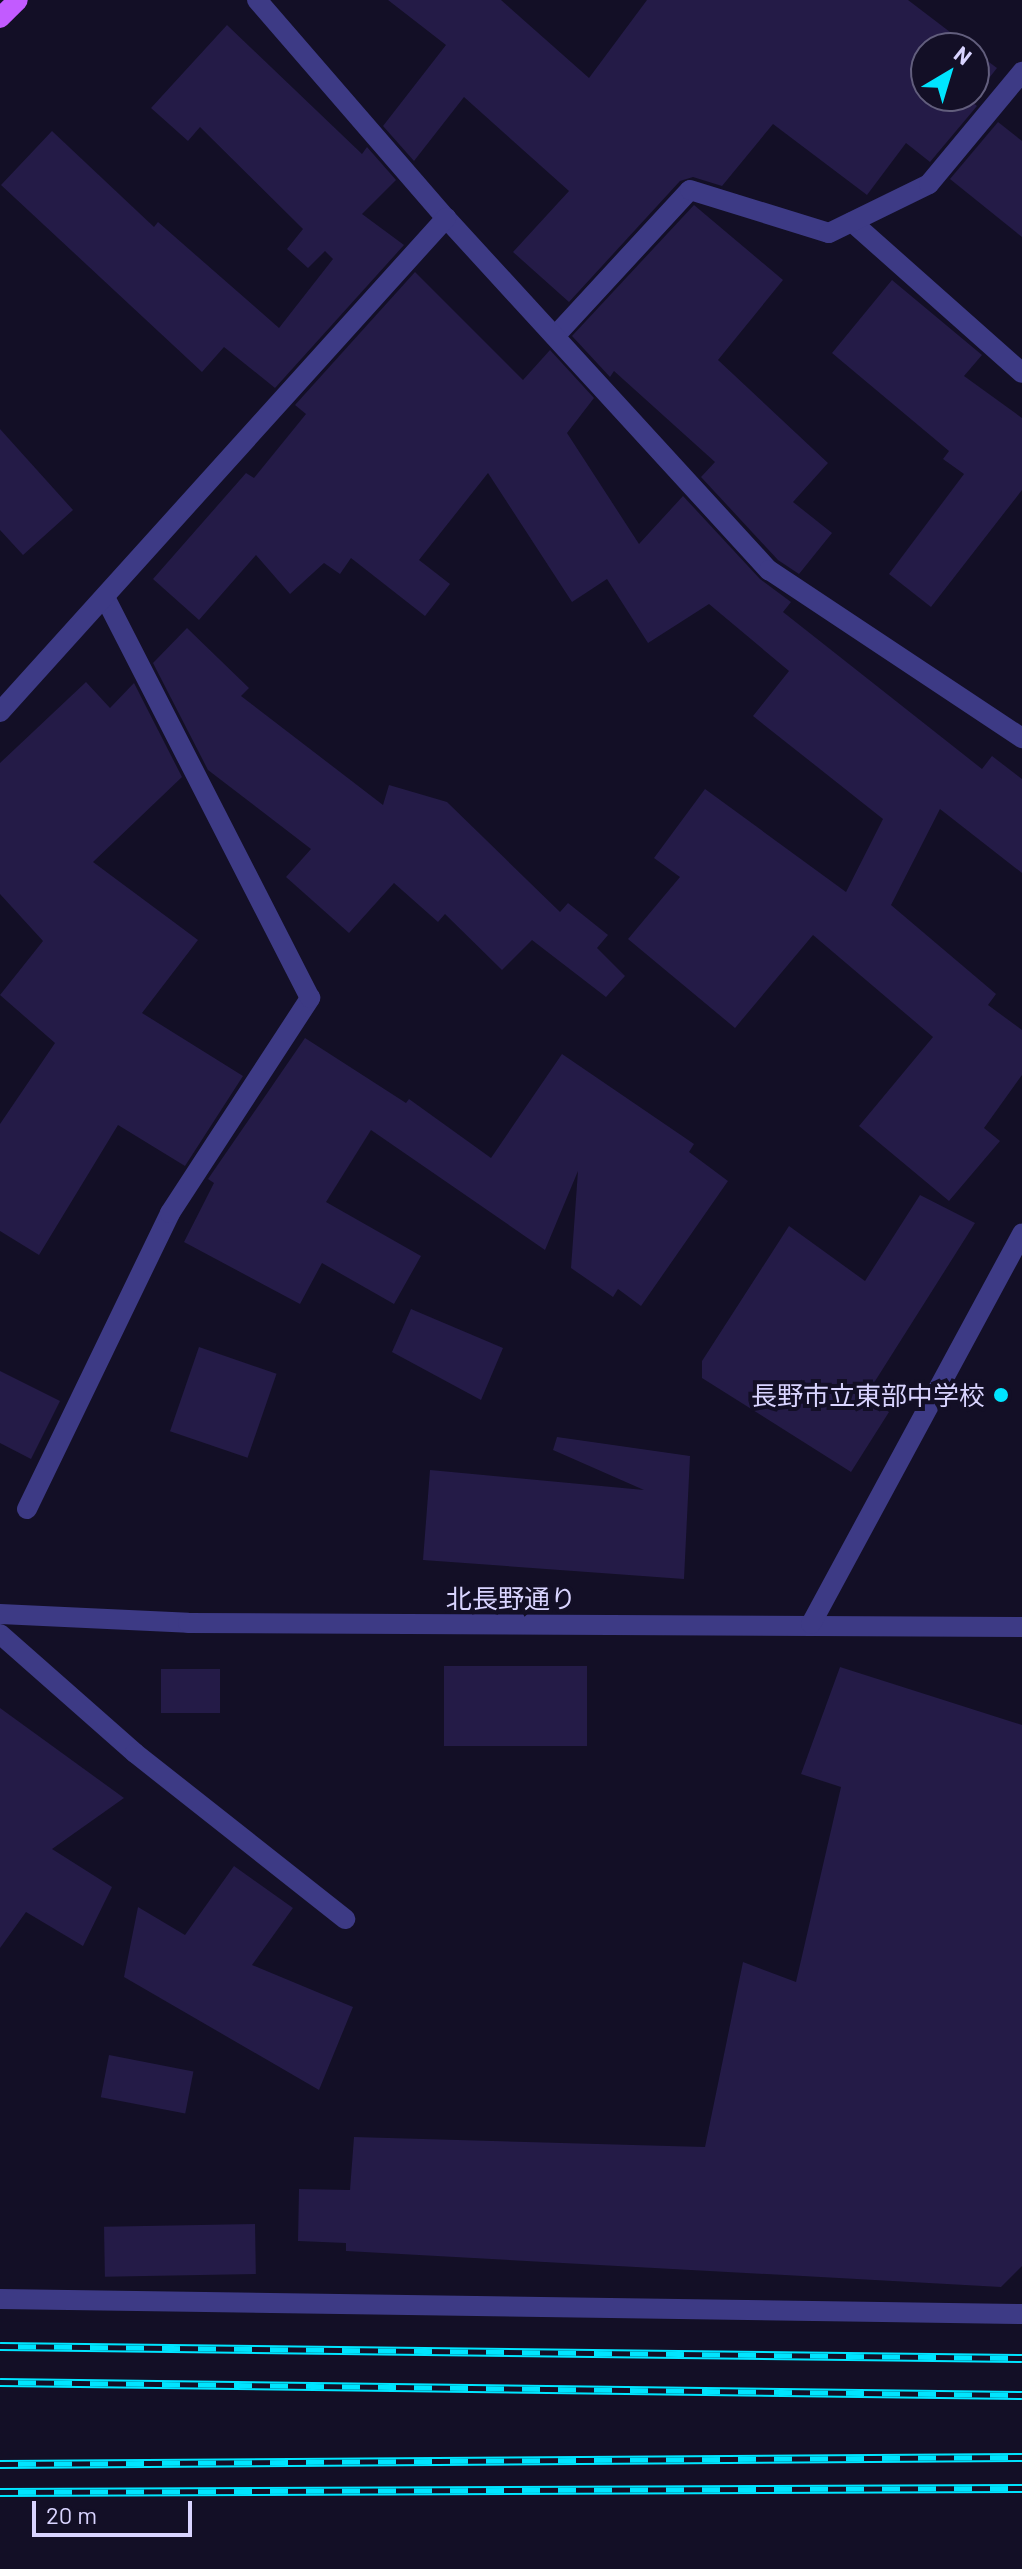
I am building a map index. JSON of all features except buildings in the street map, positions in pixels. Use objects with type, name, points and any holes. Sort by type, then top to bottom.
[{"type":"main road","points":[[0,18],[18,0]]},
{"type":"street","points":[[257,0],[446,218],[769,570],[1022,738]]},
{"type":"street","points":[[556,335],[690,190],[829,233],[929,184],[1022,72]]},
{"type":"street","points":[[0,712],[446,218]]},
{"type":"street","points":[[852,222],[1022,373]]},
{"type":"street","points":[[27,1509],[170,1213],[310,998],[105,597]]},
{"type":"street","points":[[811,1624],[1022,1233]]},
{"type":"street","name":"北長野通り","points":[[0,1614],[188,1623],[1022,1627]]},
{"type":"street","points":[[0,1634],[135,1753],[345,1919]]},
{"type":"street","points":[[0,2299],[1022,2314]]},
{"type":"railway","points":[[0,2346],[1022,2358]]},
{"type":"railway","points":[[0,2382],[1022,2395]]},
{"type":"railway","points":[[0,2464],[1022,2457]]},
{"type":"railway","points":[[0,2492],[1022,2488]]},
{"type":"place","name":"長野市立東部中学校","points":[[1001,1395]]}]
